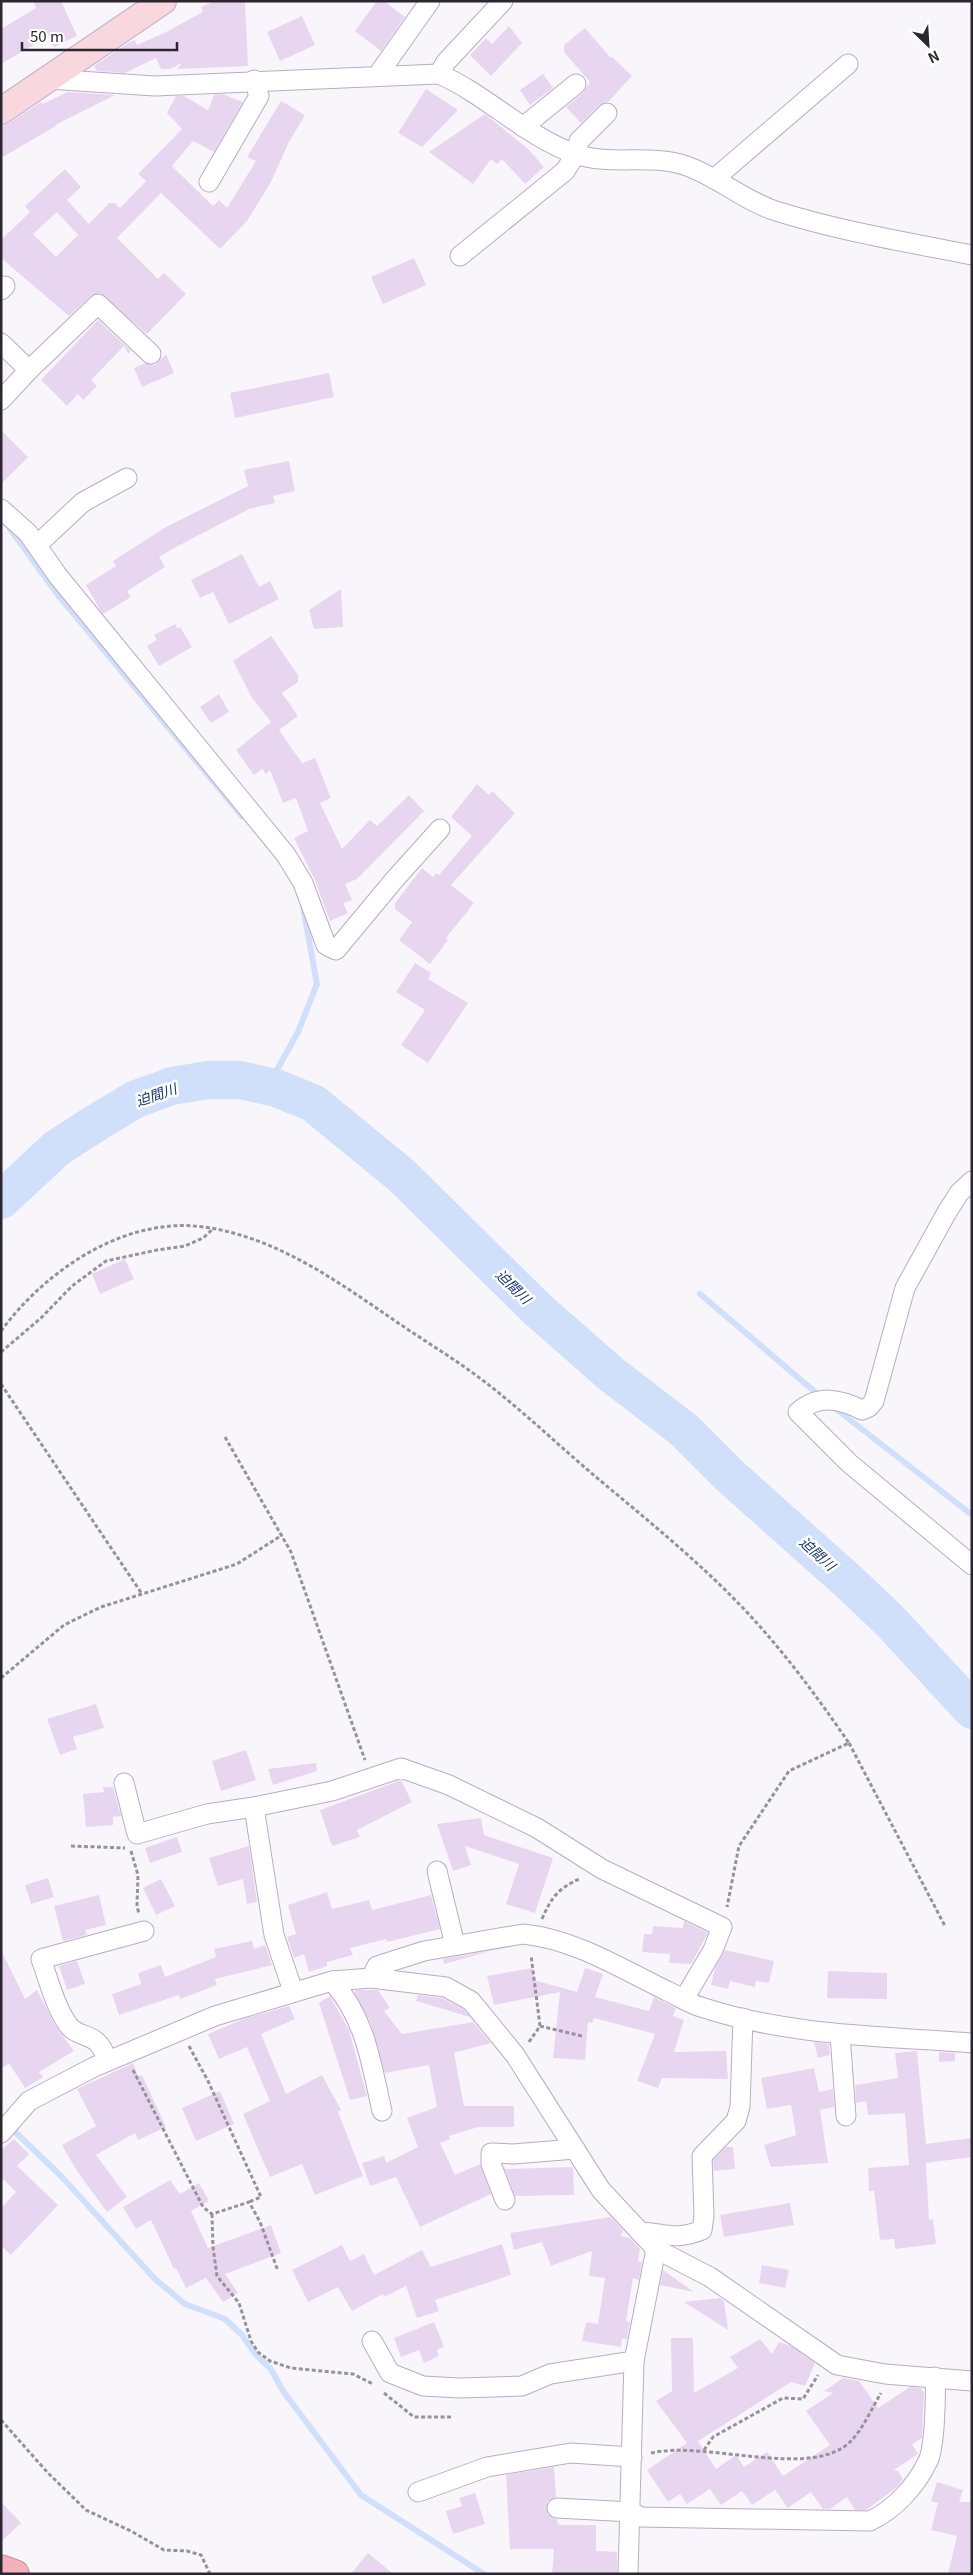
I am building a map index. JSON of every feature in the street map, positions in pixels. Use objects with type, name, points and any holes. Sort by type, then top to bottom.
[{"type":"main road","points":[[1,2569],[15,2574]]},
{"type":"street","points":[[1,111],[163,1]]},
{"type":"street","points":[[377,76],[430,1]]},
{"type":"street","points":[[438,74],[446,62],[503,1]]},
{"type":"street","points":[[714,180],[848,64]]},
{"type":"street","points":[[48,79],[154,86],[254,80],[438,74],[462,84],[536,136],[576,154],[596,159],[684,165],[774,211],[853,231],[972,255]]},
{"type":"street","points":[[209,182],[259,96],[254,80]]},
{"type":"street","points":[[523,127],[576,84]]},
{"type":"street","points":[[460,256],[565,171],[576,154],[579,141],[607,113]]},
{"type":"street","points":[[1,400],[29,370],[98,304],[151,354]]},
{"type":"street","points":[[1,343],[29,370]]},
{"type":"street","points":[[37,545],[83,502],[127,478]]},
{"type":"street","points":[[1,509],[17,522],[37,545],[58,576],[286,855],[303,883],[326,945],[336,950],[395,879],[440,829]]},
{"type":"street","points":[[972,1181],[959,1193],[905,1288],[874,1401],[869,1407],[862,1410],[843,1400],[832,1399],[805,1406],[798,1412],[849,1463],[972,1564]]},
{"type":"street","points":[[124,1783],[137,1834],[207,1814],[254,1807],[332,1791],[401,1768],[441,1781],[537,1828],[598,1867],[722,1927],[714,1950],[684,1999]]},
{"type":"street","points":[[254,1807],[274,1935],[293,1991]]},
{"type":"street","points":[[437,1871],[455,1945]]},
{"type":"street","points":[[107,2061],[105,2054],[93,2037],[72,2029],[61,2015],[41,1959],[144,1931]]},
{"type":"street","points":[[371,1978],[376,1966],[424,1951],[533,1935],[572,1945],[700,2007],[743,2018],[840,2035],[972,2043]]},
{"type":"street","points":[[1,2133],[29,2102],[107,2061],[215,2016],[293,1991],[332,1981],[371,1978],[446,1987],[472,2002],[518,2059],[601,2190],[656,2249],[710,2277],[836,2366],[885,2374],[972,2381]]},
{"type":"street","points":[[332,1981],[341,1992],[366,2038],[382,2111]]},
{"type":"street","points":[[640,2232],[656,2232],[670,2237],[689,2236],[702,2230],[704,2216],[702,2156],[736,2121],[740,2107],[743,2018]]},
{"type":"street","points":[[840,2035],[846,2116]]},
{"type":"street","points":[[505,2200],[491,2164],[491,2153],[513,2154],[575,2149]]},
{"type":"street","points":[[628,2574],[634,2361],[656,2249]]},
{"type":"street","points":[[372,2341],[390,2373],[423,2386],[460,2388],[522,2386],[550,2374],[634,2361]]},
{"type":"street","points":[[557,2508],[630,2512],[641,2517],[870,2521],[887,2513],[903,2498],[929,2460],[936,2400],[935,2377]]},
{"type":"street","points":[[418,2492],[487,2467],[571,2453],[632,2457]]},
{"type":"path","points":[[1,1331],[12,1316],[50,1278],[89,1252],[131,1234],[170,1225],[214,1229],[238,1234],[303,1260],[481,1379],[694,1561],[742,1608],[807,1682],[848,1743],[945,1926]]},
{"type":"path","points":[[1,1352],[41,1318],[72,1286],[106,1261],[185,1246],[203,1238],[214,1229]]},
{"type":"path","points":[[1,1384],[142,1594]]},
{"type":"path","points":[[225,1437],[291,1552],[371,1778]]},
{"type":"path","points":[[1,1678],[64,1625],[101,1607],[199,1578],[236,1564],[282,1535]]},
{"type":"path","points":[[722,1927],[739,1846],[789,1771],[848,1743]]},
{"type":"path","points":[[72,1846],[130,1848],[138,1875],[137,1906],[144,1931]]},
{"type":"path","points":[[518,2059],[540,2026],[533,1935],[551,1898],[562,1887],[591,1874],[598,1867]]},
{"type":"path","points":[[540,2026],[582,2036]]},
{"type":"path","points":[[181,2030],[208,2080],[261,2198],[212,2214]]},
{"type":"path","points":[[124,2054],[203,2207],[212,2214]]},
{"type":"path","points":[[249,2202],[260,2222],[278,2271]]},
{"type":"path","points":[[212,2214],[213,2247],[217,2276],[240,2303],[251,2341],[258,2352],[270,2361],[291,2368],[354,2374],[372,2384],[414,2416],[451,2417]]},
{"type":"path","points":[[704,2450],[713,2437],[783,2398],[803,2399],[827,2359]]},
{"type":"path","points":[[632,2457],[657,2451],[720,2451],[796,2460],[835,2452],[851,2441],[887,2384],[885,2374]]},
{"type":"path","points":[[1,2420],[48,2473],[86,2510],[131,2531],[164,2550],[187,2551],[201,2555],[210,2574]]},
{"type":"building","points":[[33,1],[61,1],[77,36],[54,47],[49,36],[1,64],[1,29],[36,8]]},
{"type":"building","points":[[214,1],[245,1],[248,66],[177,69],[182,63],[170,69],[161,69],[156,58],[125,73],[97,71],[94,66],[128,43],[135,40],[137,45],[203,12],[201,7]]},
{"type":"building","points":[[377,1],[384,1],[405,17],[381,51],[355,31]]},
{"type":"building","points":[[302,16],[315,45],[280,61],[267,32]]},
{"type":"building","points":[[509,26],[522,43],[491,76],[470,55],[486,38],[492,44]]},
{"type":"building","points":[[585,28],[611,58],[632,76],[609,101],[599,105],[581,123],[566,107],[583,93],[590,82],[564,52],[564,45]]},
{"type":"building","points":[[543,74],[553,88],[530,105],[520,90]]},
{"type":"building","points":[[426,89],[458,110],[422,147],[398,133]]},
{"type":"building","points":[[67,92],[115,95],[55,125],[1,158],[1,126],[9,123],[41,102],[43,104]]},
{"type":"building","points":[[222,94],[243,102],[214,152],[193,141],[172,166],[213,206],[219,200],[227,208],[256,161],[247,157],[281,101],[305,115],[289,142],[271,182],[247,221],[220,249],[161,193],[117,238],[158,279],[164,273],[186,294],[147,334],[100,293],[91,296],[69,316],[1,258],[1,240],[30,212],[25,206],[65,169],[81,187],[67,200],[89,224],[109,203],[115,203],[120,208],[146,181],[138,174],[182,129],[167,113],[176,96],[184,96],[208,110],[214,95]],"holes":[[[57,212],[78,235],[56,257],[33,234]]]},
{"type":"building","points":[[485,114],[528,149],[544,167],[525,184],[502,159],[497,164],[491,159],[473,184],[429,152]]},
{"type":"building","points":[[414,258],[426,285],[383,304],[371,277]]},
{"type":"building","points":[[98,320],[131,351],[128,354],[124,346],[91,380],[97,386],[83,400],[78,394],[67,406],[41,380]]},
{"type":"building","points":[[166,354],[174,373],[142,387],[134,368],[145,363],[155,365]]},
{"type":"building","points":[[329,373],[334,397],[235,418],[230,393]]},
{"type":"building","points":[[1,430],[28,457],[1,484]]},
{"type":"building","points":[[289,461],[295,491],[273,496],[275,503],[249,509],[159,557],[165,567],[127,591],[131,597],[103,614],[86,585],[116,566],[113,561],[166,527],[248,486],[244,470]]},
{"type":"building","points":[[242,554],[259,587],[270,581],[279,599],[229,624],[213,592],[200,598],[191,580]]},
{"type":"building","points":[[341,589],[343,627],[314,629],[309,610]]},
{"type":"building","points":[[175,624],[178,629],[180,627],[192,647],[159,666],[147,646],[157,640],[154,635]]},
{"type":"building","points":[[271,636],[298,675],[298,682],[282,693],[298,716],[279,730],[302,763],[315,758],[331,798],[320,803],[342,849],[370,820],[377,826],[409,795],[424,811],[357,879],[345,884],[352,900],[343,903],[348,913],[330,921],[314,878],[294,838],[308,831],[296,798],[283,803],[270,770],[266,774],[262,769],[254,775],[236,750],[271,722],[252,698],[233,661]]},
{"type":"building","points":[[219,694],[229,712],[211,723],[200,707]]},
{"type":"building","points":[[477,784],[489,795],[492,791],[515,813],[451,885],[474,903],[446,938],[448,940],[430,964],[399,940],[412,922],[395,909],[395,903],[422,868],[433,877],[436,873],[439,875],[472,836],[451,817]]},
{"type":"building","points":[[415,963],[431,973],[428,979],[468,1003],[428,1063],[401,1045],[425,1010],[396,992]]},
{"type":"building","points":[[125,1259],[134,1279],[100,1294],[92,1274]]},
{"type":"building","points":[[96,1704],[104,1728],[73,1737],[77,1749],[60,1755],[47,1719]]},
{"type":"building","points":[[246,1750],[256,1780],[221,1791],[212,1761]]},
{"type":"building","points":[[316,1763],[317,1771],[273,1785],[268,1769]]},
{"type":"building","points":[[401,1780],[412,1802],[357,1830],[360,1837],[332,1846],[320,1810]]},
{"type":"building","points":[[103,1787],[113,1787],[121,1816],[113,1817],[113,1825],[86,1827],[83,1794],[104,1792]]},
{"type":"building","points":[[481,1818],[484,1835],[553,1858],[535,1913],[506,1904],[519,1864],[465,1846],[471,1865],[453,1871],[437,1824]]},
{"type":"building","points":[[177,1837],[182,1852],[150,1863],[145,1848]]},
{"type":"building","points":[[249,1846],[257,1902],[247,1904],[243,1879],[218,1886],[209,1858]]},
{"type":"building","points":[[48,1878],[54,1897],[31,1904],[25,1885]]},
{"type":"building","points":[[161,1879],[175,1906],[156,1915],[143,1888]]},
{"type":"building","points":[[327,1892],[332,1909],[369,1900],[372,1910],[431,1895],[440,1929],[387,1942],[386,1939],[350,1948],[353,1955],[327,1962],[327,1966],[309,1972],[304,1954],[294,1958],[287,1937],[296,1934],[288,1905]]},
{"type":"building","points":[[99,1895],[106,1925],[85,1930],[87,1935],[63,1941],[54,1906]]},
{"type":"building","points":[[684,1921],[708,1933],[691,1964],[669,1963],[670,1954],[642,1952],[644,1934],[652,1934],[653,1926],[683,1928]]},
{"type":"building","points":[[252,1941],[254,1949],[265,1945],[272,1965],[215,1979],[217,1985],[180,1999],[179,1995],[119,2015],[112,1994],[141,1984],[138,1973],[161,1965],[165,1977],[216,1957],[214,1949]]},
{"type":"building","points":[[1,1950],[25,1999],[37,1990],[55,2025],[74,2051],[39,2072],[43,2077],[25,2088],[9,2063],[1,2069]]},
{"type":"building","points":[[725,1950],[774,1961],[769,1983],[756,1981],[755,1987],[730,1981],[728,1989],[711,1985],[715,1968]]},
{"type":"building","points":[[491,1951],[444,1964],[443,1959]]},
{"type":"building","points":[[77,1961],[85,1984],[67,1990],[59,1966]]},
{"type":"building","points":[[532,1968],[534,1980],[577,1992],[585,1968],[603,1974],[595,1997],[649,2011],[654,1997],[676,2008],[673,2016],[684,2020],[674,2052],[726,2051],[728,2079],[662,2078],[658,2088],[637,2081],[655,2034],[594,2018],[592,2023],[588,2022],[585,2060],[553,2058],[560,1992],[494,2005],[487,1976]]},
{"type":"building","points":[[828,1971],[887,1973],[887,1999],[827,1998]]},
{"type":"building","points":[[357,1990],[378,1990],[390,2008],[384,2011],[402,2034],[473,2022],[491,2043],[454,2053],[464,2106],[514,2106],[514,2127],[478,2127],[449,2136],[450,2139],[440,2143],[455,2175],[480,2164],[491,2194],[420,2227],[396,2177],[370,2186],[362,2163],[384,2156],[386,2163],[418,2147],[407,2118],[437,2107],[429,2065],[385,2073],[370,2022],[354,1992]]},
{"type":"building","points":[[418,1995],[442,1998],[464,2010],[470,2017],[416,2001]]},
{"type":"building","points":[[330,1996],[349,2030],[367,2096],[350,2100],[319,2003]]},
{"type":"building","points":[[289,2006],[295,2019],[261,2034],[286,2094],[322,2075],[341,2110],[338,2112],[363,2176],[315,2195],[302,2164],[270,2177],[243,2114],[270,2101],[247,2047],[219,2059],[208,2034],[246,2018]]},
{"type":"building","points":[[814,2042],[829,2044],[830,2055],[818,2058]]},
{"type":"building","points":[[917,2051],[926,2144],[972,2138],[972,2157],[926,2163],[929,2220],[933,2219],[936,2244],[895,2249],[894,2239],[880,2240],[874,2191],[869,2191],[868,2168],[909,2165],[905,2113],[868,2115],[866,2101],[856,2103],[855,2085],[898,2078],[895,2053]]},
{"type":"building","points":[[939,2052],[955,2053],[955,2061],[939,2062]]},
{"type":"building","points":[[133,2063],[138,2076],[142,2075],[166,2127],[138,2140],[135,2133],[96,2155],[127,2197],[107,2212],[77,2171],[62,2145],[96,2126],[77,2089]]},
{"type":"building","points":[[814,2068],[819,2092],[833,2089],[834,2107],[820,2110],[828,2163],[771,2167],[764,2145],[796,2135],[791,2105],[767,2109],[761,2078]]},
{"type":"building","points":[[220,2091],[234,2124],[196,2141],[182,2108]]},
{"type":"building","points":[[14,2139],[29,2154],[17,2166],[58,2205],[11,2255],[1,2246],[1,2208],[16,2192],[4,2180],[1,2182],[1,2150]]},
{"type":"building","points":[[726,2147],[733,2147],[735,2169],[714,2171],[713,2160]]},
{"type":"building","points":[[503,2165],[506,2169],[573,2167],[574,2195],[515,2196]]},
{"type":"building","points":[[170,2180],[180,2194],[199,2183],[209,2201],[191,2211],[208,2248],[271,2225],[281,2253],[225,2274],[238,2293],[223,2302],[206,2278],[186,2288],[176,2268],[174,2269],[151,2220],[136,2229],[123,2207]]},
{"type":"building","points":[[790,2203],[794,2225],[724,2237],[720,2215]]},
{"type":"building","points":[[611,2217],[623,2230],[621,2236],[630,2238],[640,2249],[638,2261],[642,2262],[639,2280],[633,2278],[626,2321],[630,2322],[627,2339],[622,2339],[621,2347],[582,2341],[586,2322],[598,2324],[605,2278],[589,2276],[592,2251],[551,2266],[542,2242],[514,2250],[510,2233]]},
{"type":"building","points":[[502,2244],[511,2275],[435,2300],[439,2311],[417,2318],[406,2286],[384,2297],[383,2294],[352,2311],[338,2287],[308,2302],[292,2270],[342,2245],[350,2261],[364,2254],[374,2275],[422,2250],[431,2267]]},
{"type":"building","points":[[762,2265],[789,2270],[785,2288],[759,2283]]},
{"type":"building","points":[[663,2270],[694,2292],[660,2285]]},
{"type":"building","points":[[720,2298],[724,2301],[728,2330],[684,2302]]},
{"type":"building","points":[[434,2322],[444,2347],[437,2350],[439,2356],[424,2363],[419,2350],[401,2357],[394,2338]]},
{"type":"building","points":[[671,2338],[693,2338],[694,2393],[738,2368],[730,2357],[760,2339],[772,2354],[779,2342],[791,2346],[815,2363],[805,2386],[791,2382],[698,2441],[716,2469],[736,2455],[744,2467],[767,2452],[783,2476],[830,2445],[806,2411],[833,2393],[824,2391],[843,2378],[859,2381],[878,2408],[910,2387],[921,2388],[924,2393],[922,2438],[912,2444],[918,2454],[894,2470],[898,2471],[903,2479],[896,2488],[866,2510],[855,2510],[847,2497],[830,2509],[823,2509],[811,2492],[788,2508],[775,2490],[752,2505],[742,2491],[721,2505],[710,2489],[687,2504],[680,2494],[668,2502],[647,2470],[687,2443],[656,2401],[672,2391]]},
{"type":"building","points":[[554,2467],[556,2497],[547,2502],[547,2514],[557,2519],[560,2525],[596,2525],[596,2551],[617,2552],[617,2574],[552,2574],[554,2549],[510,2549],[506,2475]]},
{"type":"building","points":[[937,2482],[963,2490],[959,2502],[972,2502],[972,2574],[948,2574],[957,2536],[931,2530],[938,2503],[931,2501]]},
{"type":"building","points":[[475,2493],[485,2524],[453,2534],[446,2511],[462,2506],[459,2498]]},
{"type":"building","points":[[1,2502],[21,2523],[1,2542]]},
{"type":"building","points":[[368,2553],[393,2574],[351,2574]]},
{"type":"waterway","points":[[10,529],[58,595],[242,816]]},
{"type":"waterway","points":[[268,1086],[298,1032],[317,984],[303,907]]},
{"type":"waterway","name":"迫間川","points":[[1,1200],[57,1148],[136,1099],[172,1086],[208,1080],[240,1080],[276,1088],[313,1103],[401,1175],[537,1309],[611,1374],[684,1430],[730,1476],[891,1622],[972,1710]]},
{"type":"waterway","points":[[700,1294],[821,1397]]},
{"type":"waterway","points":[[831,1405],[972,1515]]},
{"type":"waterway","points":[[10,2127],[61,2176],[155,2279],[185,2304],[225,2319],[242,2335],[256,2355],[271,2369],[283,2391],[361,2495],[484,2574]]}]
